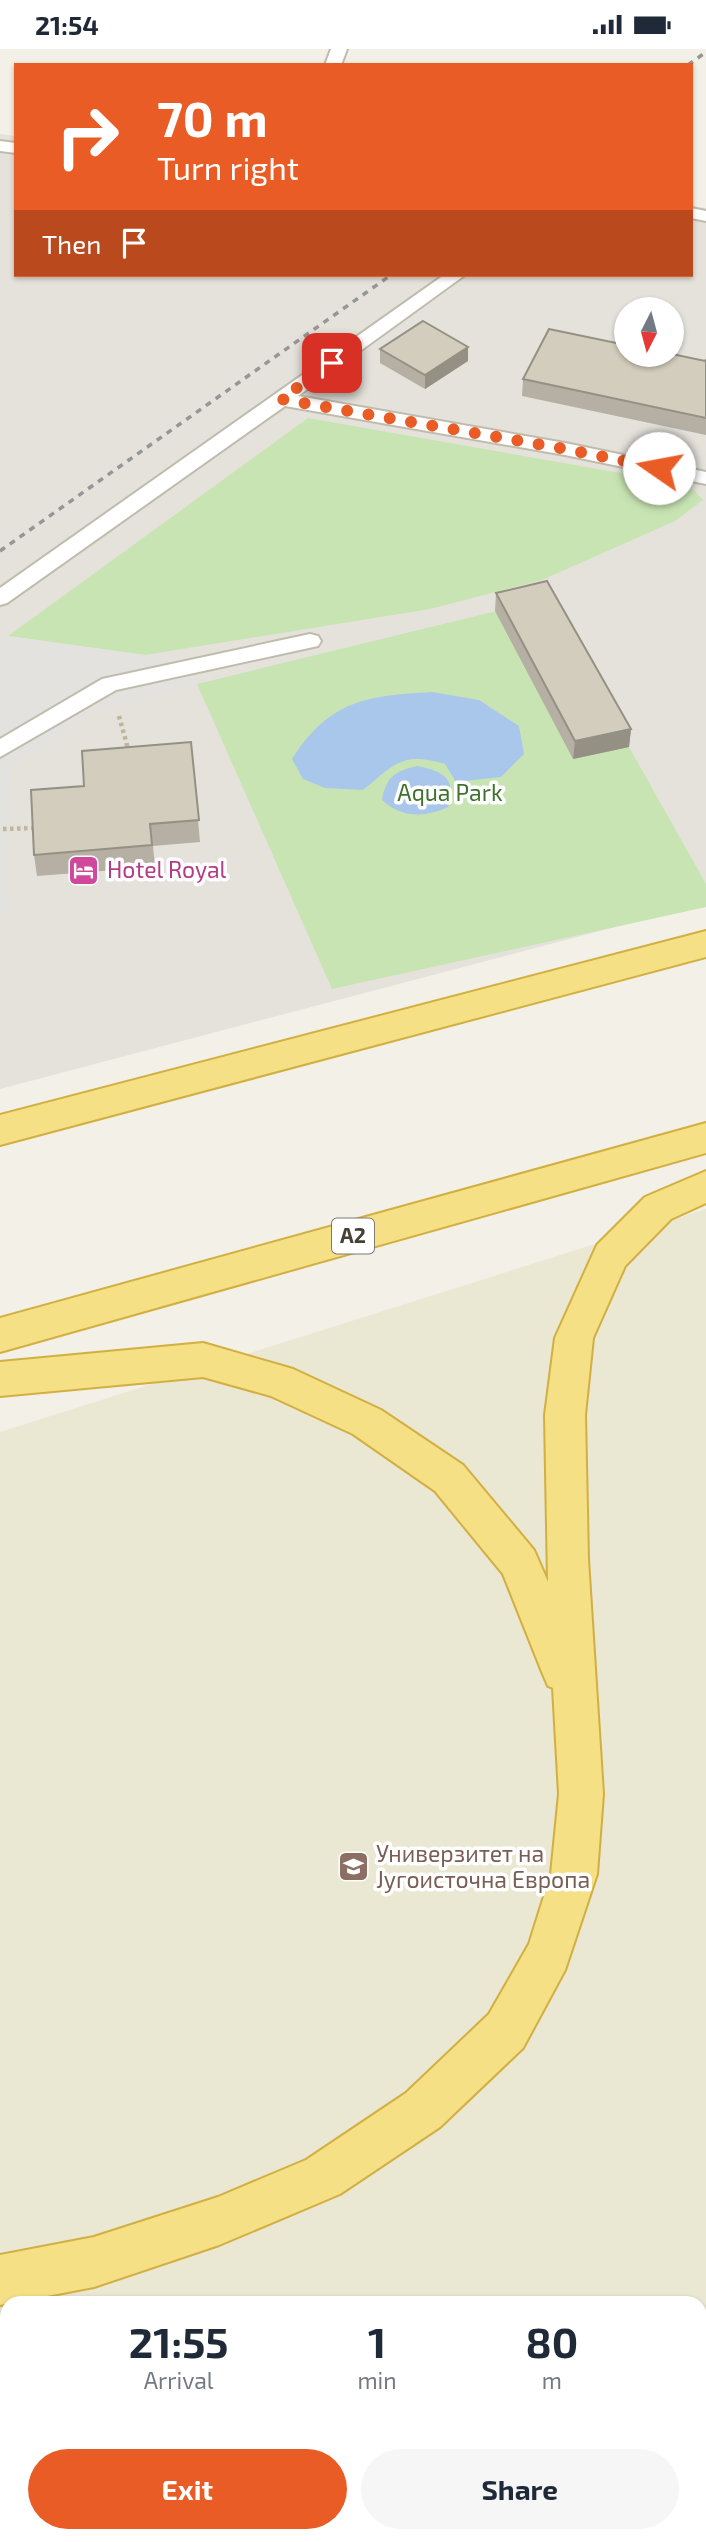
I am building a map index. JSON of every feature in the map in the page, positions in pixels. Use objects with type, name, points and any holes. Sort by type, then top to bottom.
[{"type":"highway","points":[[0,1129],[706,944]]},
{"type":"highway","name":"A2","points":[[0,1335],[706,1138]]},
{"type":"highway","points":[[0,2280],[94,2262],[219,2221],[323,2177],[423,2110],[506,2031],[549,1954],[574,1874],[581,1794],[566,1559],[565,1415],[574,1338],[610,1256],[658,1208],[706,1186]]},
{"type":"highway","points":[[0,1379],[203,1360],[279,1381],[367,1422],[449,1478],[519,1563],[576,1703]]},
{"type":"lane","points":[[0,598],[453,277]]},
{"type":"lane","points":[[281,399],[565,449],[706,478]]},
{"type":"lane","points":[[0,749],[110,684],[310,641]]},
{"type":"path","points":[[110,684],[131,757]]},
{"type":"path","points":[[3,829],[35,828]]},
{"type":"shaded area","points":[[0,134],[14,136],[14,277],[693,277],[693,206],[706,208],[706,903],[0,1089]]},
{"type":"shaded area","points":[[8,636],[145,655],[194,666],[197,684],[90,711],[12,768],[4,892],[12,912],[0,914],[0,640]]},
{"type":"shaded area","name":"Универзитет на Југоисточна Европа","points":[[706,1209],[706,2296],[0,2296],[0,1432]]},
{"type":"green space","points":[[308,418],[689,485],[703,500],[675,521],[542,580],[430,609],[145,655],[8,636]]},
{"type":"green space","name":"Aqua Park","points":[[546,599],[706,884],[706,907],[332,989],[197,684]]},
{"type":"water","points":[[432,692],[479,700],[519,726],[524,754],[501,777],[456,782],[445,764],[419,759],[400,762],[363,790],[325,788],[303,779],[292,759],[306,739],[336,713],[369,699]]},
{"type":"water","points":[[417,766],[434,770],[446,778],[451,789],[448,807],[431,813],[414,814],[397,810],[382,800],[386,786],[393,776]]},
{"type":"building","points":[[423,321],[468,347],[425,375],[380,349]]},
{"type":"building","points":[[549,329],[614,343],[614,367],[684,367],[684,357],[706,360],[706,418],[523,379]]},
{"type":"building","points":[[547,581],[631,729],[575,741],[496,593]]},
{"type":"building","name":"Hotel Royal","points":[[191,742],[199,820],[150,824],[152,845],[34,855],[31,790],[84,786],[82,751]]},
{"type":"railway","points":[[691,63],[706,52]]},
{"type":"railway","points":[[0,551],[388,277]]},
{"type":"place","name":"Hotel Royal","points":[[84,870]]},
{"type":"place","name":"Универзитет на Југоисточна Европа","points":[[353,1867]]},
{"type":"route","points":[[332,363],[281,399],[659,468]]}]
